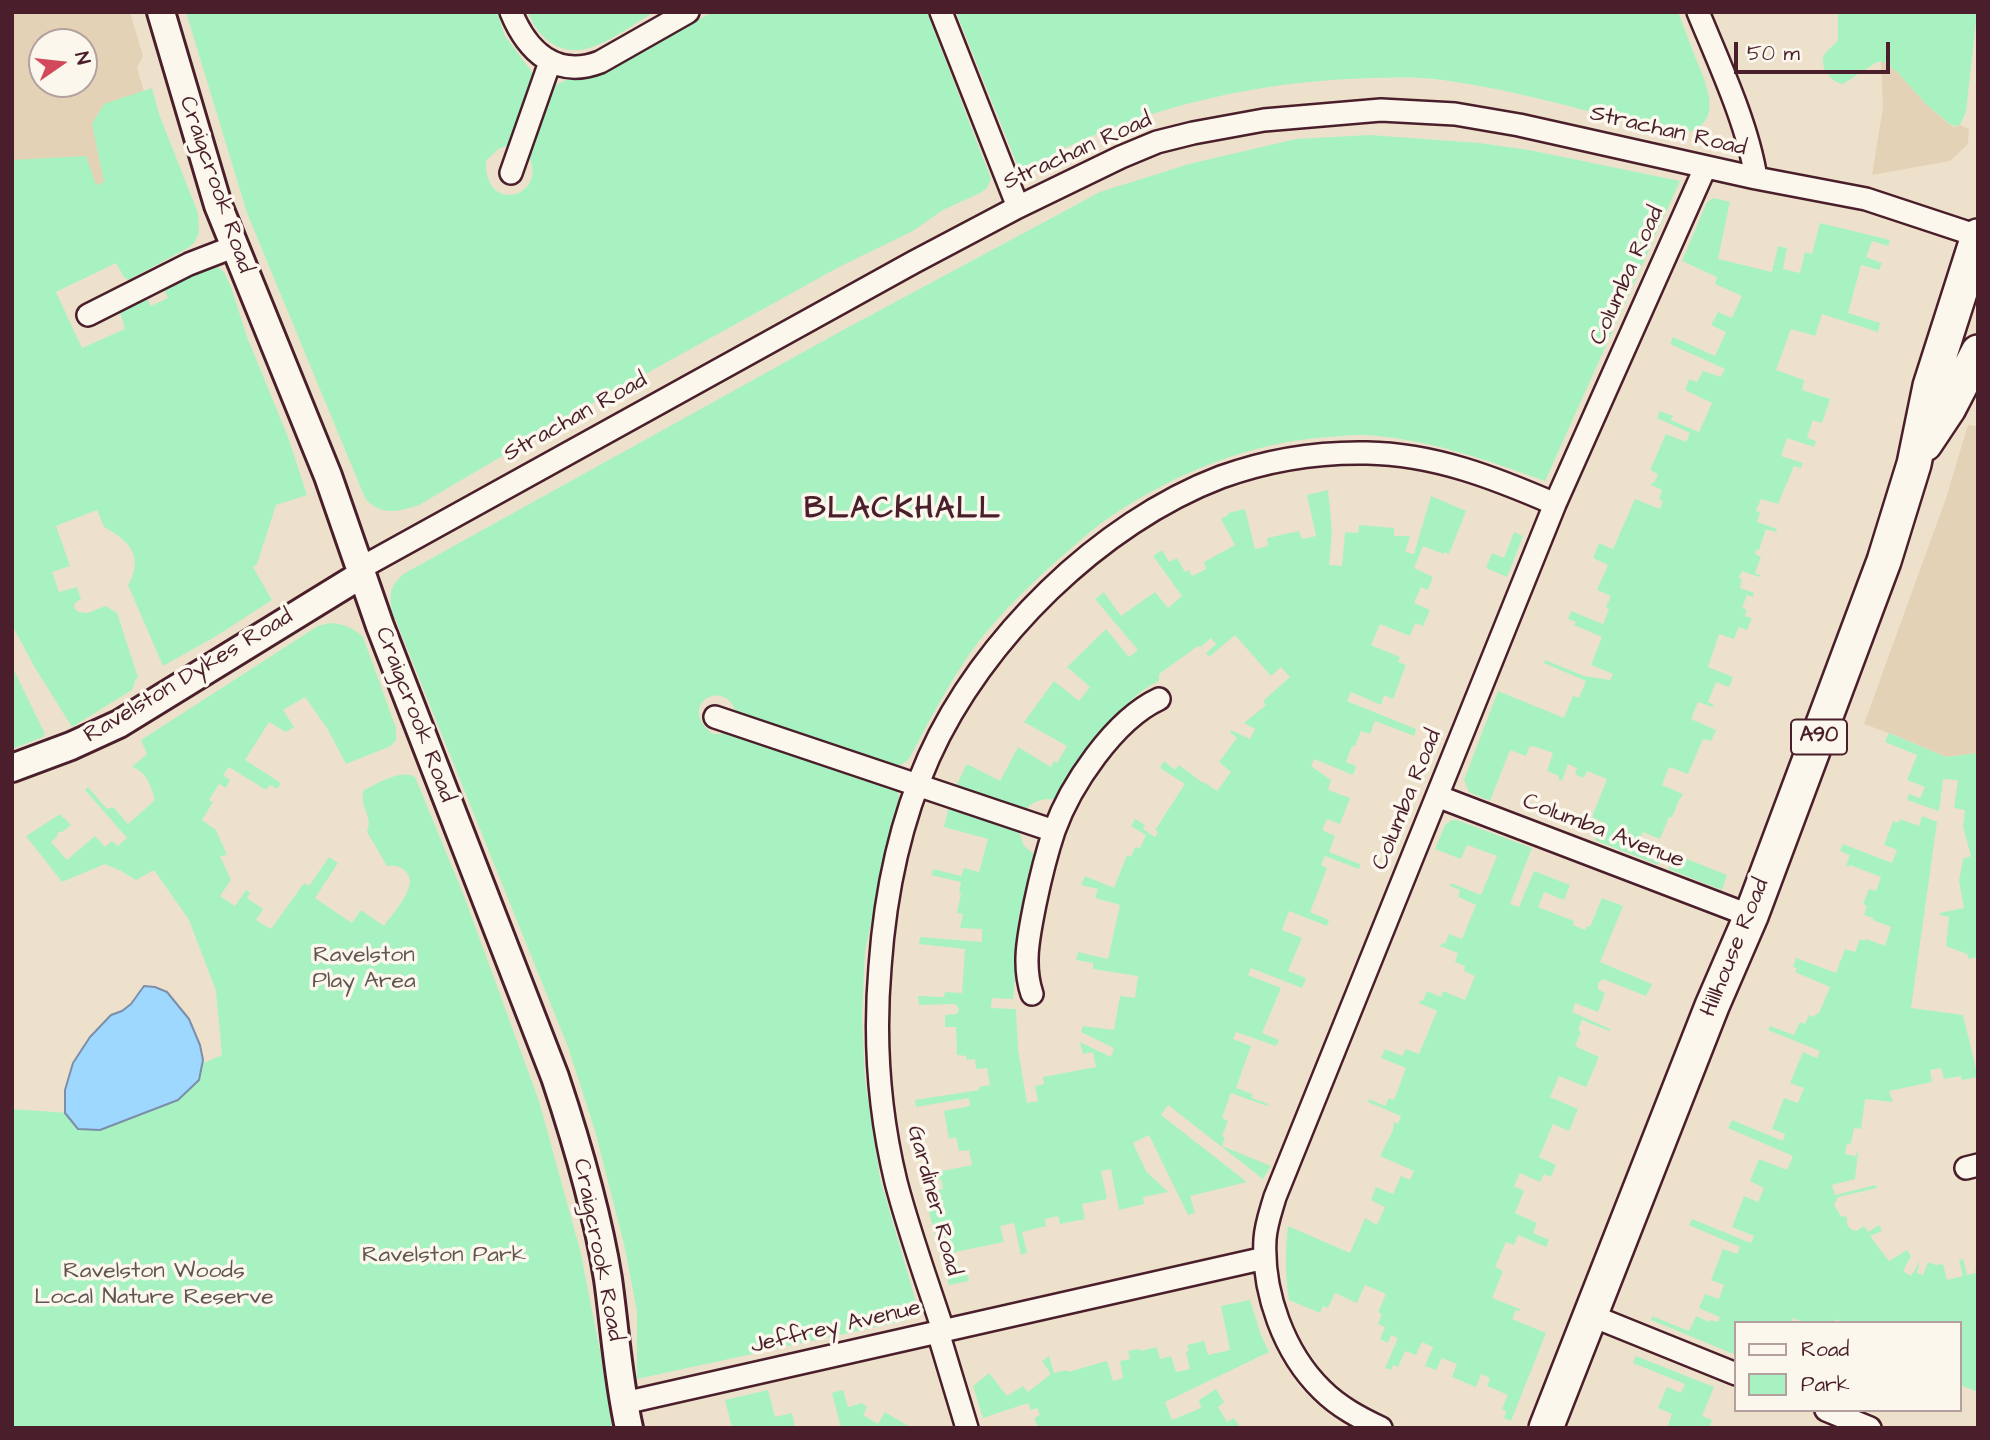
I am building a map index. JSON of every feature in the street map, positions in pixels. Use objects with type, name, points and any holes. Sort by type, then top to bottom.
[{"type":"main road","name":"Hillhouse Road","points":[[1546,1428],[1707,1019],[1751,916],[1884,561],[1914,464],[1930,386],[1978,236]]},
{"type":"main road","name":"Hillhouse Road","points":[[1914,464],[1928,438],[1967,396],[1978,352]]},
{"type":"street","name":"Craigcrook Road","points":[[161,12],[205,166],[233,247],[328,476],[360,572],[568,1115],[583,1166],[602,1251],[626,1415]]},
{"type":"street","points":[[511,12],[524,37],[541,55],[550,62],[573,67],[592,65],[688,12]]},
{"type":"street","points":[[941,12],[1018,207]]},
{"type":"street","points":[[1698,12],[1745,132],[1756,178]]},
{"type":"street","points":[[511,173],[550,62]]},
{"type":"street","name":"Strachan Road","points":[[360,572],[914,262],[1018,207],[1157,142],[1229,125],[1381,110],[1455,114],[1519,125],[1705,168],[1874,201],[1978,236]]},
{"type":"street","name":"Columba Road","points":[[1381,1428],[1336,1402],[1321,1389],[1293,1352],[1273,1305],[1268,1281],[1265,1258],[1268,1221],[1275,1197],[1556,504],[1705,168]]},
{"type":"street","points":[[88,315],[189,264],[233,247]]},
{"type":"street","name":"Gardiner Road","points":[[967,1428],[896,1183],[885,1126],[877,1019],[886,914],[899,847],[918,784],[941,733],[972,681],[1004,639],[1038,602],[1090,555],[1150,513],[1202,485],[1247,469],[1287,459],[1333,454],[1369,453],[1413,457],[1465,469],[1556,504]]},
{"type":"street","name":"Ravelston Dykes Road","points":[[12,768],[94,736],[119,723],[360,572]]},
{"type":"street","points":[[1032,994],[1026,966],[1028,942],[1054,831],[1081,779],[1108,741],[1135,713],[1159,699]]},
{"type":"street","points":[[715,716],[1054,831]]},
{"type":"street","name":"Columba Avenue","points":[[1437,796],[1751,916]]},
{"type":"street","name":"Jeffrey Avenue","points":[[626,1415],[941,1331],[1265,1258]]},
{"type":"street","points":[[1590,1315],[1734,1373]]},
{"type":"street","points":[[1831,1412],[1870,1428]]},
{"type":"shaded area","points":[[12,12],[130,12],[143,56],[137,68],[144,91],[105,182],[40,212],[12,176]]},
{"type":"shaded area","points":[[1881,61],[1899,74],[1927,105],[1950,125],[1969,129],[1968,144],[1950,161],[1872,175],[1883,107]]},
{"type":"shaded area","points":[[1968,425],[1978,426],[1978,753],[1946,757],[1864,724],[1946,498]]},
{"type":"green space","points":[[186,12],[497,12],[505,36],[535,76],[512,144],[498,149],[486,161],[488,179],[496,190],[506,195],[517,194],[526,188],[532,178],[532,165],[524,149],[548,94],[556,85],[568,79],[597,74],[713,12],[927,12],[991,179],[986,189],[980,193],[943,210],[913,231],[839,267],[584,408],[419,505],[397,511],[383,510],[365,498],[247,213]]},
{"type":"green space","points":[[528,12],[654,12],[599,44],[571,50],[552,44],[545,38],[532,22]]},
{"type":"green space","points":[[956,12],[1678,12],[1706,84],[1709,107],[1707,117],[1701,125],[1675,135],[1531,97],[1443,80],[1395,78],[1312,82],[1243,91],[1175,107],[1076,143],[1029,168],[1020,167]]},
{"type":"green space","points":[[1838,12],[1977,12],[1966,112],[1960,125],[1952,126],[1927,105],[1885,62],[1877,62],[1843,84],[1832,78],[1824,67],[1823,58],[1838,40]]},
{"type":"green space","points":[[152,88],[159,114],[198,213],[199,232],[195,242],[128,280],[116,263],[56,292],[82,348],[125,329],[119,308],[143,292],[151,306],[168,298],[160,282],[206,262],[216,265],[224,272],[231,287],[247,337],[288,437],[307,495],[276,505],[257,564],[253,567],[272,600],[163,666],[128,585],[135,566],[127,543],[104,527],[97,510],[56,526],[70,566],[52,572],[59,592],[77,587],[81,599],[75,603],[74,608],[78,612],[87,613],[106,606],[117,613],[138,677],[132,690],[72,727],[12,625],[12,160],[86,156],[96,185],[104,182],[92,124],[104,104]]},
{"type":"green space","points":[[1370,135],[1479,143],[1529,150],[1680,181],[1545,481],[1435,446],[1389,437],[1361,435],[1272,445],[1189,473],[1163,485],[1105,520],[1014,602],[969,655],[941,699],[909,759],[901,765],[736,712],[730,701],[722,696],[706,699],[700,705],[699,714],[703,724],[713,734],[727,731],[895,786],[899,796],[865,951],[862,1016],[865,1079],[880,1178],[916,1306],[912,1316],[904,1321],[637,1379],[637,1311],[624,1244],[595,1131],[568,1047],[392,611],[391,594],[396,581],[405,573],[845,329],[1100,192],[1189,164],[1296,139]]},
{"type":"green space","points":[[1714,198],[1730,202],[1718,259],[1772,272],[1778,246],[1787,248],[1783,269],[1800,273],[1805,252],[1812,254],[1820,223],[1890,240],[1888,246],[1872,241],[1866,257],[1882,263],[1879,270],[1861,265],[1848,313],[1880,323],[1878,332],[1822,314],[1815,336],[1791,329],[1776,370],[1804,380],[1802,390],[1830,399],[1822,423],[1813,420],[1807,438],[1816,441],[1814,447],[1787,438],[1781,456],[1803,463],[1801,468],[1794,466],[1778,504],[1761,499],[1756,511],[1760,512],[1757,522],[1777,529],[1776,532],[1766,529],[1759,550],[1756,550],[1755,554],[1761,557],[1755,573],[1760,577],[1742,571],[1739,578],[1742,580],[1740,588],[1754,593],[1753,597],[1747,595],[1742,608],[1747,610],[1745,616],[1752,618],[1747,630],[1739,627],[1734,639],[1719,634],[1708,667],[1733,677],[1729,687],[1716,682],[1708,702],[1714,705],[1713,707],[1698,702],[1691,719],[1716,730],[1711,741],[1703,739],[1688,774],[1669,767],[1662,785],[1683,794],[1660,839],[1643,832],[1635,852],[1659,862],[1658,865],[1595,840],[1602,822],[1592,817],[1607,779],[1587,771],[1584,778],[1575,774],[1577,768],[1568,764],[1562,781],[1558,779],[1559,776],[1547,771],[1553,753],[1533,746],[1529,747],[1526,756],[1510,750],[1490,801],[1469,792],[1464,780],[1498,691],[1564,718],[1573,696],[1579,698],[1586,681],[1544,663],[1545,660],[1584,676],[1610,680],[1613,674],[1591,665],[1602,637],[1574,625],[1576,622],[1568,619],[1571,611],[1603,624],[1611,596],[1597,590],[1608,565],[1593,558],[1599,543],[1613,549],[1635,499],[1660,509],[1663,501],[1659,499],[1662,490],[1651,485],[1658,474],[1650,470],[1666,434],[1686,442],[1690,433],[1657,418],[1660,411],[1673,416],[1671,420],[1699,432],[1712,403],[1685,390],[1689,379],[1697,382],[1703,371],[1721,377],[1725,369],[1670,344],[1673,337],[1715,356],[1726,332],[1711,325],[1718,312],[1732,318],[1742,296],[1715,284],[1717,277],[1682,261],[1707,202]]},
{"type":"green space","points":[[1328,490],[1332,531],[1329,565],[1342,566],[1345,532],[1358,533],[1359,525],[1394,528],[1394,536],[1410,536],[1405,552],[1414,554],[1431,496],[1466,511],[1449,554],[1423,546],[1414,568],[1433,577],[1428,590],[1421,587],[1414,603],[1430,610],[1423,626],[1415,623],[1410,636],[1380,624],[1371,645],[1400,657],[1398,662],[1406,665],[1393,699],[1384,695],[1381,705],[1351,692],[1347,701],[1416,729],[1414,736],[1375,721],[1370,734],[1361,731],[1355,746],[1352,746],[1346,762],[1356,766],[1353,775],[1314,759],[1311,766],[1331,780],[1328,790],[1350,798],[1340,824],[1327,819],[1322,830],[1335,836],[1329,852],[1360,864],[1359,869],[1325,856],[1321,865],[1327,868],[1310,912],[1329,920],[1327,926],[1289,911],[1282,930],[1302,938],[1288,971],[1306,978],[1302,988],[1251,968],[1248,975],[1281,988],[1262,1033],[1279,1040],[1276,1046],[1236,1032],[1233,1039],[1251,1046],[1236,1088],[1268,1104],[1267,1106],[1231,1093],[1222,1118],[1228,1121],[1222,1136],[1225,1138],[1222,1146],[1271,1166],[1263,1179],[1168,1105],[1161,1115],[1247,1182],[1190,1196],[1195,1213],[1188,1215],[1149,1135],[1133,1143],[1146,1171],[1168,1192],[1143,1197],[1144,1204],[1119,1210],[1111,1169],[1101,1171],[1107,1199],[1082,1204],[1085,1219],[1060,1224],[1058,1216],[1045,1219],[1046,1226],[1022,1232],[1027,1253],[1021,1255],[1014,1223],[1000,1226],[1004,1242],[955,1252],[958,1266],[962,1274],[967,1273],[969,1281],[949,1285],[924,1194],[943,1189],[941,1179],[929,1182],[927,1174],[972,1165],[969,1150],[959,1151],[956,1137],[949,1139],[944,1111],[970,1106],[969,1098],[916,1107],[915,1100],[979,1090],[979,1087],[990,1085],[987,1068],[976,1069],[975,1059],[967,1060],[966,1056],[957,1055],[956,1027],[945,1027],[945,1015],[957,1014],[959,1009],[955,1004],[919,1005],[918,996],[944,997],[945,992],[962,993],[965,949],[919,944],[920,937],[982,942],[982,929],[960,928],[963,914],[957,913],[961,882],[931,875],[933,869],[961,876],[964,868],[979,872],[988,839],[944,827],[949,806],[1018,829],[1024,846],[1038,857],[1018,946],[1013,999],[992,998],[991,1008],[1016,1009],[1018,1049],[1027,1103],[1038,1101],[1035,1086],[1044,1084],[1043,1077],[1096,1067],[1093,1052],[1083,1054],[1080,1042],[1111,1057],[1114,1048],[1081,1032],[1083,1026],[1114,1030],[1120,996],[1135,998],[1138,976],[1093,969],[1093,963],[1076,960],[1078,952],[1108,959],[1120,905],[1095,898],[1098,889],[1081,885],[1085,876],[1114,888],[1127,855],[1131,857],[1135,847],[1140,848],[1146,835],[1131,826],[1135,819],[1145,825],[1143,829],[1155,837],[1158,832],[1155,830],[1185,784],[1160,768],[1164,761],[1175,770],[1179,765],[1217,791],[1231,772],[1219,762],[1237,738],[1231,730],[1250,739],[1255,729],[1244,723],[1266,705],[1263,701],[1290,677],[1281,667],[1271,676],[1235,635],[1209,657],[1206,653],[1216,644],[1211,638],[1159,674],[1159,681],[1130,702],[1102,733],[1058,800],[1039,801],[1024,811],[955,788],[967,764],[1000,781],[1018,747],[1051,767],[1054,761],[1057,763],[1067,746],[1024,722],[1054,681],[1079,701],[1090,687],[1067,667],[1106,629],[1129,657],[1138,650],[1095,599],[1104,592],[1121,616],[1155,592],[1168,608],[1182,596],[1153,556],[1162,550],[1169,562],[1177,558],[1185,572],[1189,570],[1192,576],[1206,569],[1204,562],[1235,545],[1221,519],[1228,513],[1245,509],[1255,549],[1268,546],[1267,538],[1299,531],[1302,539],[1316,536],[1307,495]]},
{"type":"green space","points":[[1514,532],[1523,536],[1507,577],[1486,568],[1492,553],[1504,558]]},
{"type":"green space","points":[[330,623],[348,627],[363,637],[396,728],[396,740],[391,746],[346,764],[327,728],[305,697],[283,710],[294,727],[286,732],[269,722],[245,760],[281,783],[277,789],[270,785],[266,790],[229,767],[223,775],[230,780],[226,788],[219,784],[209,800],[213,802],[202,820],[216,830],[227,855],[220,856],[231,880],[220,896],[235,906],[246,890],[250,893],[247,898],[263,909],[256,920],[271,929],[304,883],[309,886],[329,857],[338,863],[315,898],[352,923],[361,910],[384,926],[407,893],[410,879],[403,869],[387,866],[367,832],[369,821],[363,801],[364,790],[390,778],[403,775],[415,777],[464,896],[539,1101],[580,1250],[612,1428],[12,1428],[12,1109],[83,1114],[222,1055],[216,991],[189,920],[154,870],[136,880],[105,864],[62,882],[26,836],[60,814],[71,825],[59,832],[51,842],[67,860],[95,836],[105,847],[112,841],[118,846],[127,838],[85,790],[88,787],[107,809],[113,807],[128,824],[155,800],[145,776],[132,767],[147,754],[141,740],[318,626]]},
{"type":"green space","points":[[12,666],[45,734],[12,749]]},
{"type":"green space","points":[[1889,733],[1946,757],[1978,753],[1978,957],[1969,959],[1967,954],[1946,946],[1949,917],[1940,915],[1964,908],[1959,881],[1963,859],[1971,856],[1963,827],[1965,810],[1954,808],[1958,780],[1943,779],[1939,811],[1907,800],[1909,794],[1920,798],[1925,787],[1907,780],[1917,755],[1885,742]]},
{"type":"green space","points":[[1922,816],[1937,822],[1911,1008],[1963,1015],[1978,1077],[1944,1079],[1941,1068],[1930,1070],[1932,1082],[1889,1091],[1893,1102],[1865,1099],[1861,1129],[1854,1128],[1851,1143],[1846,1145],[1845,1154],[1855,1156],[1858,1152],[1855,1179],[1832,1185],[1835,1195],[1876,1185],[1877,1188],[1838,1197],[1834,1205],[1841,1216],[1847,1217],[1848,1226],[1853,1230],[1864,1226],[1868,1232],[1879,1225],[1882,1231],[1870,1236],[1889,1261],[1907,1250],[1911,1256],[1903,1271],[1911,1276],[1920,1261],[1917,1273],[1923,1275],[1928,1262],[1943,1264],[1947,1280],[1963,1276],[1959,1260],[1963,1259],[1967,1275],[1976,1273],[1975,1269],[1978,1269],[1978,1392],[1962,1386],[1962,1321],[1801,1321],[1793,1318],[1792,1321],[1734,1321],[1734,1354],[1651,1320],[1652,1316],[1689,1331],[1696,1316],[1709,1322],[1718,1322],[1720,1317],[1699,1308],[1705,1294],[1719,1299],[1724,1285],[1711,1280],[1723,1249],[1737,1254],[1740,1247],[1689,1225],[1692,1219],[1751,1243],[1754,1236],[1732,1227],[1744,1196],[1758,1202],[1764,1188],[1750,1181],[1759,1159],[1787,1170],[1793,1156],[1728,1128],[1732,1120],[1783,1141],[1785,1134],[1772,1129],[1784,1098],[1798,1103],[1804,1088],[1790,1083],[1803,1052],[1817,1058],[1820,1051],[1768,1030],[1770,1026],[1794,1035],[1800,1022],[1805,1024],[1809,1015],[1812,1017],[1819,1013],[1830,987],[1795,972],[1797,968],[1793,967],[1796,958],[1836,973],[1845,949],[1855,952],[1860,939],[1885,946],[1891,927],[1864,915],[1867,906],[1863,904],[1869,889],[1876,891],[1881,877],[1850,865],[1846,866],[1850,855],[1840,851],[1843,844],[1892,863],[1897,850],[1884,845],[1893,821],[1898,823],[1900,819],[1919,826]]},
{"type":"green space","points":[[1452,820],[1532,848],[1510,904],[1519,907],[1534,871],[1570,885],[1564,900],[1544,892],[1538,907],[1574,921],[1573,925],[1585,930],[1587,926],[1590,927],[1602,898],[1623,906],[1600,962],[1652,984],[1646,996],[1603,979],[1598,983],[1598,989],[1605,993],[1598,1012],[1575,1003],[1572,1012],[1610,1029],[1609,1031],[1582,1020],[1578,1030],[1581,1032],[1575,1046],[1599,1057],[1586,1087],[1559,1076],[1550,1097],[1578,1109],[1569,1131],[1553,1124],[1539,1157],[1556,1165],[1551,1177],[1544,1174],[1540,1182],[1520,1173],[1514,1186],[1524,1191],[1515,1213],[1537,1223],[1533,1233],[1549,1240],[1546,1247],[1518,1235],[1514,1245],[1506,1242],[1495,1267],[1503,1271],[1492,1298],[1520,1309],[1516,1310],[1512,1319],[1546,1333],[1511,1421],[1504,1418],[1506,1411],[1502,1409],[1508,1395],[1487,1386],[1490,1378],[1481,1374],[1476,1387],[1452,1377],[1457,1364],[1442,1358],[1436,1370],[1425,1366],[1433,1347],[1422,1342],[1416,1355],[1405,1351],[1398,1367],[1393,1365],[1391,1370],[1385,1368],[1398,1338],[1391,1335],[1388,1343],[1380,1339],[1385,1327],[1378,1324],[1382,1314],[1378,1312],[1386,1294],[1365,1285],[1357,1303],[1335,1293],[1328,1308],[1323,1306],[1320,1313],[1289,1300],[1287,1282],[1288,1226],[1350,1253],[1365,1218],[1377,1225],[1385,1207],[1371,1200],[1376,1187],[1393,1194],[1401,1176],[1410,1180],[1414,1171],[1380,1156],[1393,1130],[1394,1122],[1398,1124],[1401,1116],[1368,1102],[1369,1099],[1385,1106],[1389,1098],[1394,1100],[1406,1068],[1381,1058],[1385,1049],[1402,1056],[1406,1049],[1419,1054],[1437,1011],[1419,1003],[1420,1000],[1423,1001],[1427,991],[1441,997],[1443,991],[1465,1000],[1475,976],[1464,971],[1465,966],[1455,962],[1458,953],[1440,946],[1445,944],[1449,934],[1462,939],[1476,905],[1458,897],[1460,890],[1450,886],[1451,883],[1481,895],[1497,856],[1467,845],[1461,859],[1435,849],[1445,825]]},
{"type":"green space","points":[[1674,854],[1727,875],[1722,890],[1668,869]]},
{"type":"green space","points":[[1250,1300],[1269,1352],[1165,1402],[1172,1420],[1201,1408],[1199,1400],[1216,1389],[1224,1402],[1218,1407],[1227,1422],[1234,1418],[1241,1428],[1040,1428],[1034,1418],[1040,1415],[1037,1408],[1031,1410],[1028,1403],[983,1418],[973,1386],[989,1373],[1007,1396],[1023,1386],[1028,1392],[1051,1374],[1042,1361],[1049,1356],[1054,1373],[1068,1372],[1107,1361],[1113,1381],[1123,1378],[1120,1361],[1130,1359],[1128,1351],[1139,1349],[1157,1347],[1160,1359],[1171,1356],[1176,1372],[1190,1369],[1187,1345],[1204,1341],[1208,1355],[1230,1350],[1221,1306]]},
{"type":"green space","points":[[1636,1356],[1714,1387],[1702,1416],[1712,1420],[1709,1428],[1667,1428],[1672,1414],[1658,1408],[1667,1387],[1681,1393],[1685,1384],[1633,1363]]},
{"type":"green space","points":[[768,1390],[775,1417],[792,1413],[795,1428],[732,1428],[725,1400]]},
{"type":"green space","points":[[843,1390],[848,1407],[862,1403],[867,1407],[863,1415],[878,1424],[885,1412],[912,1428],[841,1428],[832,1393]]},
{"type":"water","points":[[144,986],[167,992],[189,1019],[203,1060],[199,1080],[178,1100],[100,1130],[78,1129],[65,1113],[65,1090],[73,1063],[90,1037],[111,1015],[131,1004]]},
{"type":"district","name":"BLACKHALL","points":[[903,511]]},
{"type":"park label","name":"Ravelston Play Area","points":[[364,969]]},
{"type":"park label","name":"Ravelston Park","points":[[444,1256]]},
{"type":"park label","name":"Ravelston Woods Local Nature Reserve","points":[[154,1285]]}]
